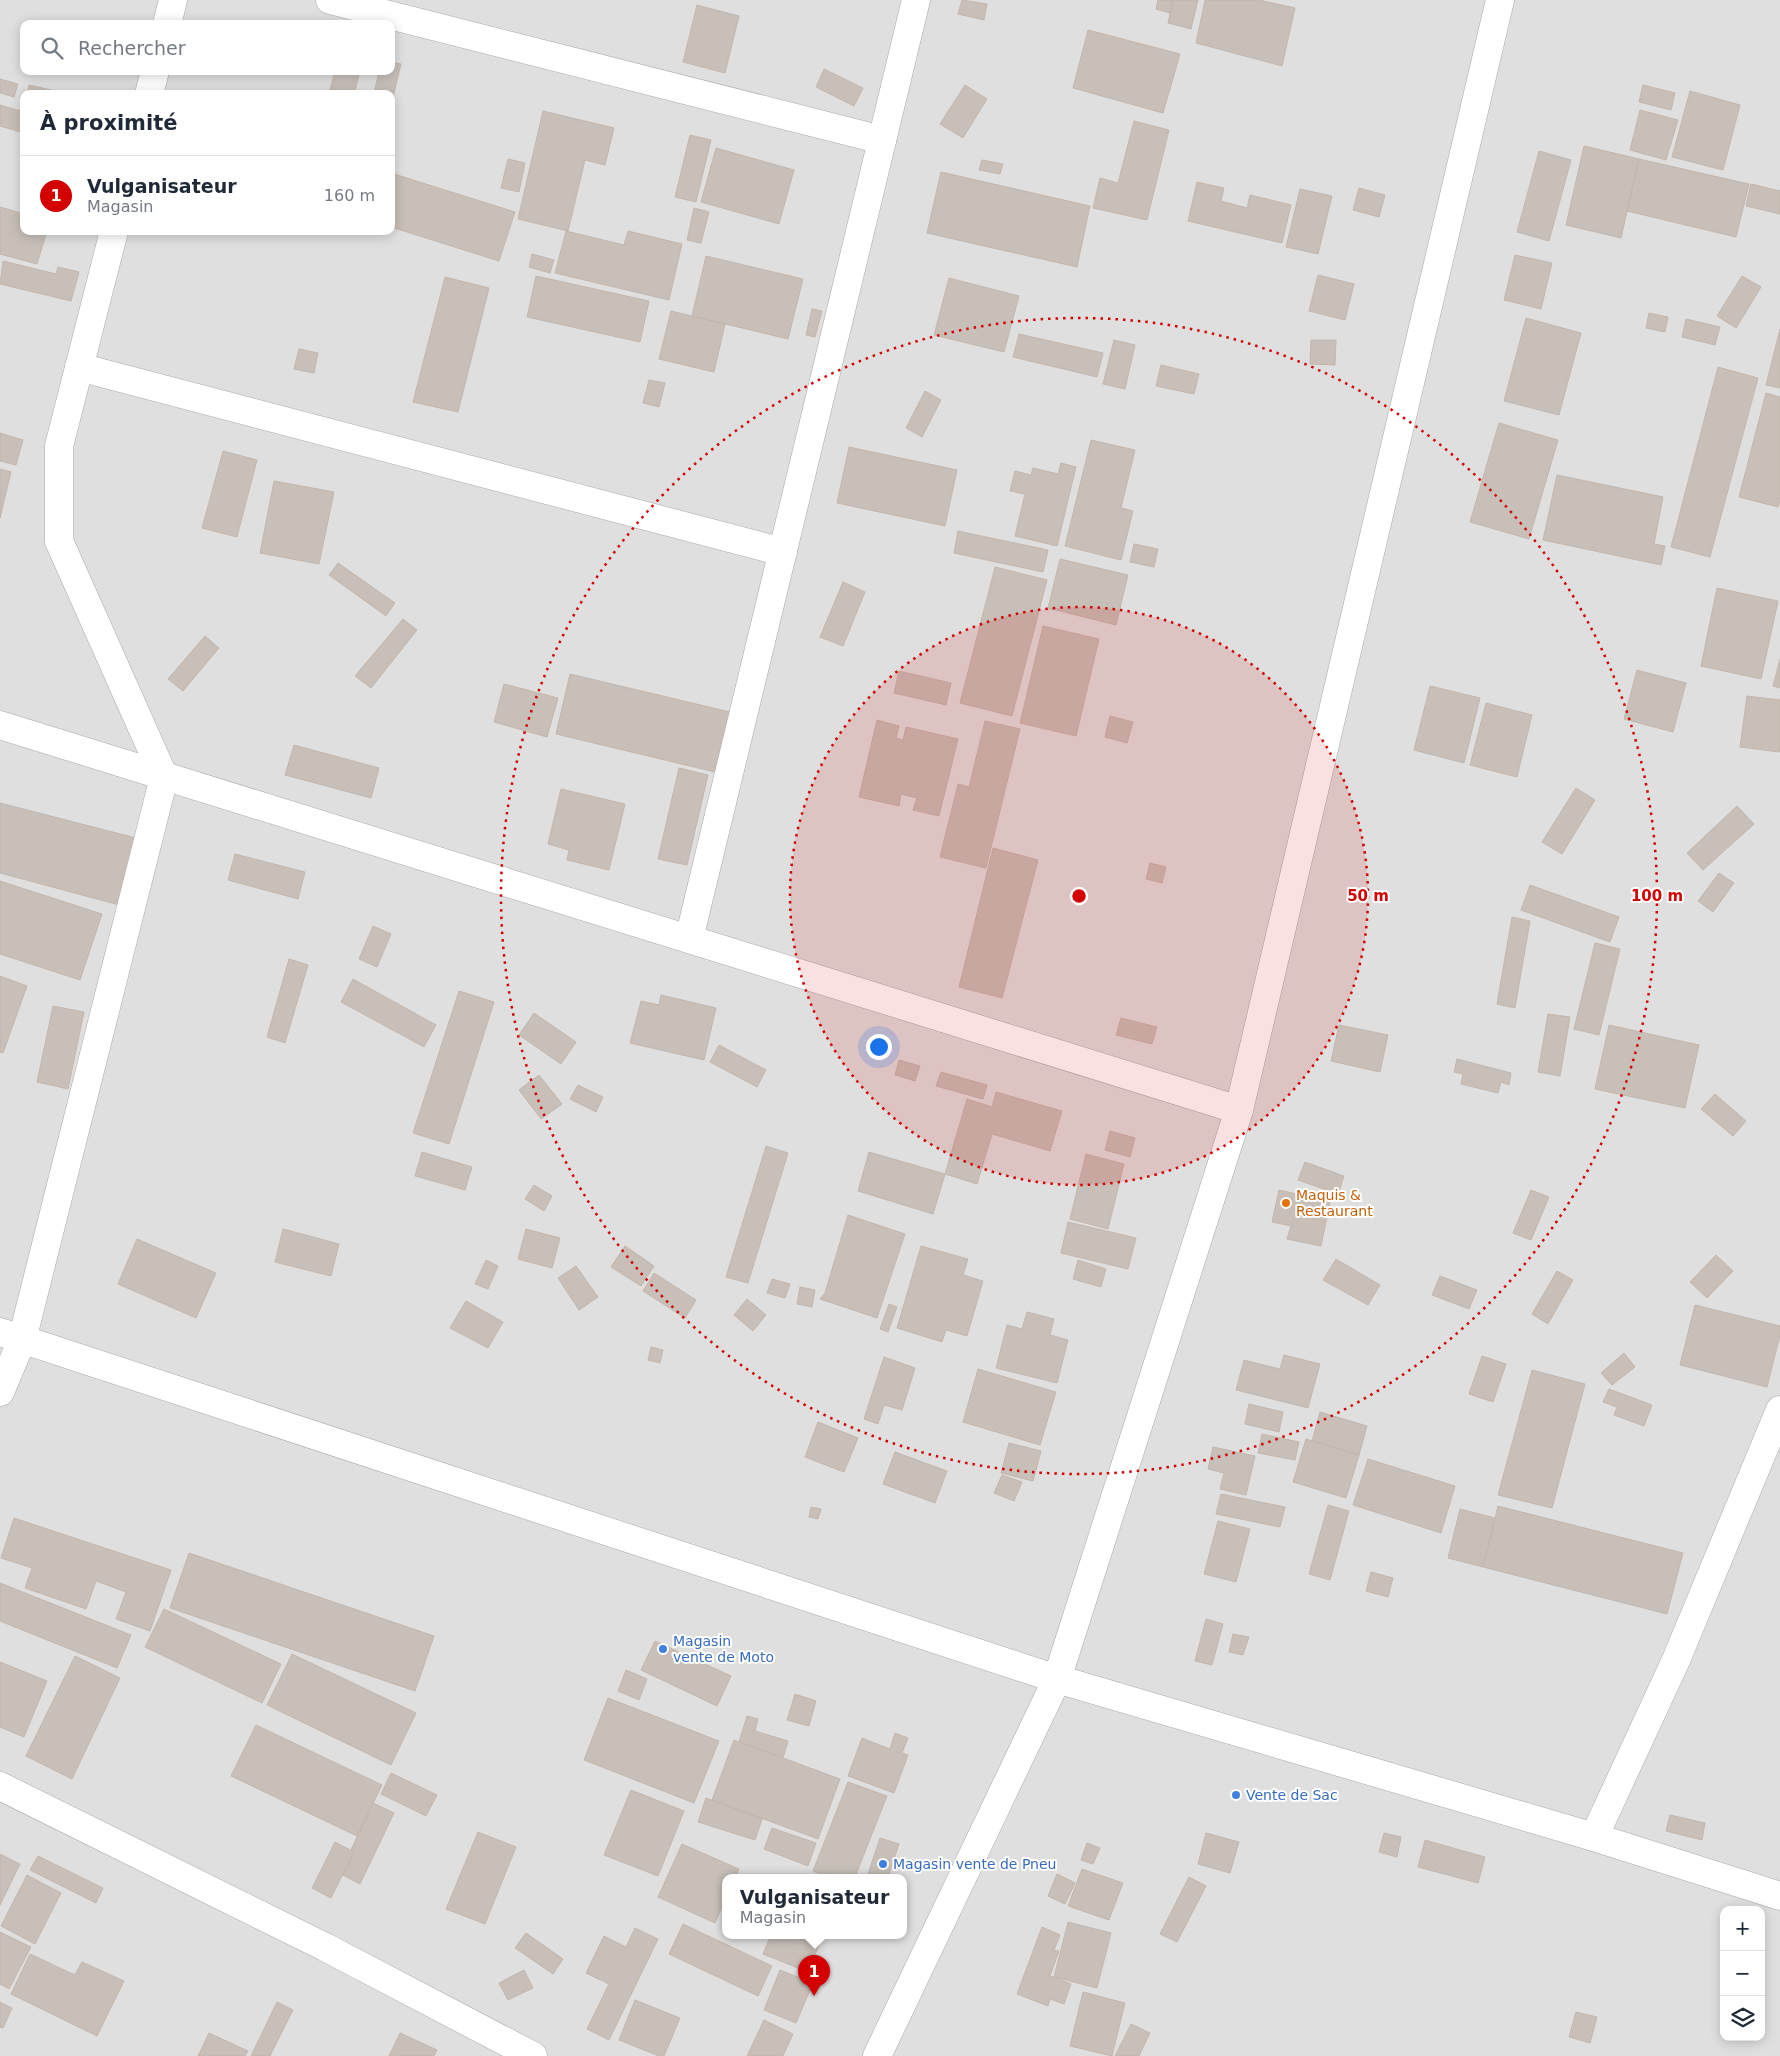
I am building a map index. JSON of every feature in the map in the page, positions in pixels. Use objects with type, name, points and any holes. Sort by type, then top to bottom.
[{"type":"street","points":[[168,20],[173,0]]},
{"type":"street","points":[[330,0],[882,140]]},
{"type":"street","points":[[689,939],[916,0]]},
{"type":"street","points":[[877,2056],[1058,1679],[1239,1110],[1500,0]]},
{"type":"street","points":[[150,90],[154,75]]},
{"type":"street","points":[[0,1392],[11,1336],[164,777],[59,541],[59,446],[113,235]]},
{"type":"street","points":[[79,367],[783,552]]},
{"type":"street","points":[[0,725],[1239,1110]]},
{"type":"street","points":[[11,1336],[1058,1679],[1594,1837],[1780,1896]]},
{"type":"street","points":[[1594,1837],[1676,1660],[1780,1410]]},
{"type":"street","points":[[0,1786],[325,1947],[533,2056]]},
{"type":"shaded area","points":[[0,0],[1780,0],[1780,2056],[0,2056]]},
{"type":"building","points":[[962,0],[987,4],[984,20],[958,14]]},
{"type":"building","points":[[1158,0],[1173,0],[1170,13],[1156,9]]},
{"type":"building","points":[[1173,0],[1198,0],[1191,29],[1168,23]]},
{"type":"building","points":[[1205,0],[1259,0],[1295,8],[1282,66],[1196,43]]},
{"type":"building","points":[[697,5],[739,16],[725,73],[683,62]]},
{"type":"building","points":[[1088,30],[1180,54],[1163,113],[1073,88]]},
{"type":"building","points":[[395,63],[401,64],[395,90],[375,90],[378,75],[395,75]]},
{"type":"building","points":[[824,69],[863,88],[854,106],[816,87]]},
{"type":"building","points":[[334,75],[359,75],[355,90],[330,90]]},
{"type":"building","points":[[0,79],[18,84],[14,97],[0,93]]},
{"type":"building","points":[[29,85],[51,90],[28,90]]},
{"type":"building","points":[[965,85],[987,99],[963,138],[940,124]]},
{"type":"building","points":[[1643,85],[1675,93],[1671,110],[1639,102]]},
{"type":"building","points":[[1690,91],[1740,105],[1723,170],[1672,157]]},
{"type":"building","points":[[0,105],[20,111],[20,132],[0,126]]},
{"type":"building","points":[[1640,110],[1678,120],[1666,160],[1630,150]]},
{"type":"building","points":[[543,111],[614,128],[605,165],[585,160],[568,231],[518,219]]},
{"type":"building","points":[[1134,121],[1169,130],[1147,220],[1093,208],[1100,178],[1118,183]]},
{"type":"building","points":[[690,135],[711,140],[696,202],[675,197]]},
{"type":"building","points":[[1584,146],[1639,159],[1621,238],[1566,225]]},
{"type":"building","points":[[716,148],[794,170],[779,224],[701,202]]},
{"type":"building","points":[[1539,151],[1571,160],[1549,241],[1517,232]]},
{"type":"building","points":[[508,159],[525,163],[519,192],[501,188]]},
{"type":"building","points":[[1639,159],[1749,184],[1736,237],[1627,211]]},
{"type":"building","points":[[982,160],[1003,164],[1000,174],[979,170]]},
{"type":"building","points":[[941,172],[1090,206],[1077,267],[927,233]]},
{"type":"building","points":[[395,174],[515,212],[499,261],[395,228]]},
{"type":"building","points":[[1197,182],[1224,188],[1221,201],[1247,208],[1250,195],[1291,205],[1282,243],[1188,221]]},
{"type":"building","points":[[1751,184],[1780,191],[1780,214],[1746,206]]},
{"type":"building","points":[[1359,188],[1385,195],[1379,217],[1353,210]]},
{"type":"building","points":[[1300,189],[1332,196],[1318,254],[1286,247]]},
{"type":"building","points":[[0,207],[20,213],[20,235],[46,235],[37,264],[0,254]]},
{"type":"building","points":[[694,208],[709,212],[701,243],[687,240]]},
{"type":"building","points":[[566,231],[624,245],[628,231],[682,244],[669,300],[555,273]]},
{"type":"building","points":[[532,254],[554,260],[550,273],[529,267]]},
{"type":"building","points":[[1515,255],[1552,263],[1541,309],[1504,300]]},
{"type":"building","points":[[706,256],[803,279],[788,339],[692,316]]},
{"type":"building","points":[[3,261],[56,274],[58,267],[79,272],[71,301],[0,284]]},
{"type":"building","points":[[1318,275],[1354,284],[1345,320],[1309,311]]},
{"type":"building","points":[[536,276],[649,301],[640,342],[527,317]]},
{"type":"building","points":[[1742,276],[1761,287],[1736,328],[1717,316]]},
{"type":"building","points":[[445,277],[489,288],[458,412],[413,402]]},
{"type":"building","points":[[949,278],[1019,296],[1004,352],[934,335]]},
{"type":"building","points":[[812,309],[822,311],[815,337],[806,335]]},
{"type":"building","points":[[671,311],[725,324],[714,372],[659,359]]},
{"type":"building","points":[[1649,313],[1668,317],[1665,332],[1646,328]]},
{"type":"building","points":[[1526,318],[1581,333],[1559,415],[1504,401]]},
{"type":"building","points":[[1686,319],[1720,327],[1715,345],[1682,337]]},
{"type":"building","points":[[1780,329],[1780,388],[1766,385]]},
{"type":"building","points":[[1019,334],[1103,353],[1097,377],[1013,357]]},
{"type":"building","points":[[1114,340],[1135,345],[1125,389],[1103,384]]},
{"type":"building","points":[[1311,340],[1336,340],[1335,365],[1310,364]]},
{"type":"building","points":[[299,349],[318,353],[314,373],[294,369]]},
{"type":"building","points":[[1161,365],[1199,374],[1194,394],[1156,386]]},
{"type":"building","points":[[1718,367],[1758,378],[1710,557],[1671,547]]},
{"type":"building","points":[[649,380],[665,383],[659,407],[643,403]]},
{"type":"building","points":[[925,391],[941,400],[922,437],[906,428]]},
{"type":"building","points":[[1766,393],[1780,397],[1780,500],[1778,507],[1739,497]]},
{"type":"building","points":[[1499,423],[1558,440],[1529,539],[1470,522]]},
{"type":"building","points":[[0,433],[23,440],[16,465],[0,461]]},
{"type":"building","points":[[1091,440],[1135,450],[1121,508],[1133,511],[1121,560],[1065,546]]},
{"type":"building","points":[[849,447],[957,470],[945,526],[837,503]]},
{"type":"building","points":[[223,451],[257,460],[237,537],[202,528]]},
{"type":"building","points":[[1061,463],[1076,467],[1057,546],[1015,536],[1025,494],[1010,491],[1015,471],[1031,475],[1033,468],[1058,474]]},
{"type":"building","points":[[0,469],[11,472],[0,518]]},
{"type":"building","points":[[1557,475],[1663,497],[1654,544],[1665,546],[1661,565],[1543,540]]},
{"type":"building","points":[[274,481],[334,492],[319,564],[260,553]]},
{"type":"building","points":[[958,531],[1048,550],[1043,572],[954,553]]},
{"type":"building","points":[[1134,544],[1158,549],[1154,567],[1130,562]]},
{"type":"building","points":[[1060,559],[1128,575],[1116,625],[1048,608]]},
{"type":"building","points":[[338,563],[395,603],[386,616],[329,575]]},
{"type":"building","points":[[995,567],[1047,580],[1012,716],[960,703]]},
{"type":"building","points":[[843,582],[865,592],[843,646],[820,637]]},
{"type":"building","points":[[1717,588],[1778,601],[1761,679],[1701,666]]},
{"type":"building","points":[[403,619],[417,630],[371,688],[355,676]]},
{"type":"building","points":[[1043,626],[1099,639],[1076,736],[1020,723]]},
{"type":"building","points":[[205,636],[219,648],[183,691],[168,679]]},
{"type":"building","points":[[1780,659],[1780,688],[1773,686]]},
{"type":"building","points":[[1637,670],[1686,683],[1673,732],[1624,719]]},
{"type":"building","points":[[899,671],[951,683],[946,705],[894,693]]},
{"type":"building","points":[[570,674],[730,712],[715,772],[556,734]]},
{"type":"building","points":[[504,684],[558,698],[547,737],[494,722]]},
{"type":"building","points":[[1430,686],[1480,698],[1464,763],[1414,750]]},
{"type":"building","points":[[1747,696],[1780,700],[1780,752],[1740,747]]},
{"type":"building","points":[[1486,703],[1532,715],[1517,777],[1470,765]]},
{"type":"building","points":[[1110,716],[1133,722],[1127,743],[1105,737]]},
{"type":"building","points":[[877,720],[899,726],[896,738],[903,740],[906,727],[958,739],[939,816],[913,810],[917,798],[901,794],[899,806],[859,797]]},
{"type":"building","points":[[985,721],[1020,729],[986,868],[940,857],[958,784],[969,787]]},
{"type":"building","points":[[294,745],[379,768],[371,798],[285,775]]},
{"type":"building","points":[[679,768],[708,775],[687,865],[658,859]]},
{"type":"building","points":[[1576,788],[1595,800],[1562,854],[1542,842]]},
{"type":"building","points":[[561,789],[625,804],[609,870],[567,860],[569,850],[548,844]]},
{"type":"building","points":[[0,803],[140,839],[123,906],[0,873]]},
{"type":"building","points":[[1737,806],[1754,824],[1703,870],[1687,853]]},
{"type":"building","points":[[993,848],[1038,860],[1002,998],[959,987]]},
{"type":"building","points":[[235,854],[305,872],[298,899],[228,880]]},
{"type":"building","points":[[1150,863],[1166,867],[1162,883],[1146,879]]},
{"type":"building","points":[[1719,873],[1734,883],[1713,912],[1698,901]]},
{"type":"building","points":[[0,881],[102,914],[80,980],[0,954]]},
{"type":"building","points":[[1530,885],[1619,917],[1610,942],[1521,910]]},
{"type":"building","points":[[1512,917],[1530,921],[1515,1008],[1497,1004]]},
{"type":"building","points":[[373,926],[391,934],[377,967],[359,959]]},
{"type":"building","points":[[1595,943],[1620,949],[1599,1035],[1574,1029]]},
{"type":"building","points":[[289,959],[308,965],[285,1043],[267,1037]]},
{"type":"building","points":[[0,976],[27,986],[3,1053],[0,1052]]},
{"type":"building","points":[[353,979],[436,1025],[424,1047],[341,1002]]},
{"type":"building","points":[[459,991],[494,1002],[449,1144],[413,1133]]},
{"type":"building","points":[[661,995],[716,1008],[704,1060],[630,1043],[641,1001],[659,1005]]},
{"type":"building","points":[[53,1006],[84,1012],[68,1089],[37,1082]]},
{"type":"building","points":[[534,1013],[576,1042],[561,1064],[519,1035]]},
{"type":"building","points":[[1548,1014],[1570,1017],[1560,1076],[1538,1072]]},
{"type":"building","points":[[1121,1018],[1157,1027],[1152,1044],[1116,1035]]},
{"type":"building","points":[[1339,1025],[1388,1035],[1380,1072],[1331,1061]]},
{"type":"building","points":[[1609,1025],[1699,1045],[1685,1108],[1595,1089]]},
{"type":"building","points":[[719,1045],[766,1070],[757,1087],[710,1062]]},
{"type":"building","points":[[1457,1059],[1511,1073],[1509,1085],[1501,1082],[1498,1093],[1461,1084],[1463,1074],[1454,1072]]},
{"type":"building","points":[[899,1060],[920,1066],[915,1081],[895,1075]]},
{"type":"building","points":[[941,1072],[987,1085],[983,1099],[936,1086]]},
{"type":"building","points":[[539,1075],[562,1104],[541,1119],[519,1090]]},
{"type":"building","points":[[578,1085],[603,1097],[596,1112],[570,1099]]},
{"type":"building","points":[[996,1092],[1062,1111],[1050,1151],[992,1134],[977,1184],[945,1174],[967,1099],[992,1107]]},
{"type":"building","points":[[1715,1094],[1746,1121],[1733,1136],[1701,1109]]},
{"type":"building","points":[[1110,1131],[1135,1138],[1130,1157],[1105,1150]]},
{"type":"building","points":[[766,1146],[788,1153],[748,1283],[726,1277]]},
{"type":"building","points":[[422,1152],[472,1167],[465,1190],[415,1176]]},
{"type":"building","points":[[869,1152],[945,1174],[933,1214],[858,1191]]},
{"type":"building","points":[[1086,1154],[1124,1164],[1108,1229],[1070,1219]]},
{"type":"building","points":[[1305,1162],[1344,1176],[1338,1194],[1298,1180]]},
{"type":"building","points":[[534,1185],[552,1196],[544,1211],[525,1199]]},
{"type":"building","points":[[1279,1190],[1330,1202],[1321,1246],[1287,1239],[1291,1226],[1272,1222]]},
{"type":"building","points":[[1531,1190],[1549,1197],[1531,1240],[1513,1233]]},
{"type":"building","points":[[848,1215],[905,1234],[877,1318],[820,1299],[825,1293]]},
{"type":"building","points":[[1068,1222],[1136,1238],[1128,1269],[1061,1253]]},
{"type":"building","points":[[283,1229],[339,1244],[331,1276],[275,1262]]},
{"type":"building","points":[[526,1229],[560,1238],[552,1268],[518,1259]]},
{"type":"building","points":[[137,1239],[216,1273],[196,1318],[118,1284]]},
{"type":"building","points":[[625,1246],[654,1266],[641,1286],[611,1267]]},
{"type":"building","points":[[921,1246],[968,1259],[963,1275],[983,1281],[967,1336],[946,1330],[942,1342],[897,1328]]},
{"type":"building","points":[[1716,1255],[1733,1271],[1707,1298],[1690,1282]]},
{"type":"building","points":[[1336,1259],[1380,1285],[1368,1305],[1323,1280]]},
{"type":"building","points":[[486,1260],[498,1266],[488,1289],[475,1284]]},
{"type":"building","points":[[1078,1260],[1106,1269],[1101,1287],[1073,1279]]},
{"type":"building","points":[[576,1266],[598,1297],[579,1310],[558,1278]]},
{"type":"building","points":[[1557,1271],[1573,1280],[1548,1324],[1532,1314]]},
{"type":"building","points":[[654,1273],[696,1300],[685,1318],[643,1291]]},
{"type":"building","points":[[1440,1276],[1477,1290],[1469,1309],[1432,1295]]},
{"type":"building","points":[[772,1279],[790,1284],[785,1298],[767,1293]]},
{"type":"building","points":[[800,1287],[815,1290],[812,1307],[797,1304]]},
{"type":"building","points":[[747,1299],[766,1315],[753,1331],[734,1315]]},
{"type":"building","points":[[466,1301],[503,1322],[488,1348],[450,1328]]},
{"type":"building","points":[[889,1304],[897,1307],[888,1332],[880,1329]]},
{"type":"building","points":[[1695,1305],[1780,1326],[1780,1335],[1767,1387],[1680,1365]]},
{"type":"building","points":[[1027,1312],[1054,1319],[1050,1335],[1068,1340],[1057,1383],[996,1368],[1007,1325],[1022,1329]]},
{"type":"building","points":[[651,1347],[663,1350],[660,1363],[648,1360]]},
{"type":"building","points":[[1624,1353],[1635,1367],[1612,1385],[1601,1373]]},
{"type":"building","points":[[1284,1355],[1320,1364],[1308,1408],[1236,1390],[1244,1360],[1280,1369]]},
{"type":"building","points":[[1482,1356],[1506,1364],[1493,1402],[1469,1394]]},
{"type":"building","points":[[884,1357],[915,1368],[902,1410],[884,1405],[878,1424],[864,1419]]},
{"type":"building","points":[[978,1369],[1056,1392],[1040,1445],[963,1422]]},
{"type":"building","points":[[1532,1370],[1585,1384],[1552,1508],[1498,1495]]},
{"type":"building","points":[[1609,1389],[1652,1405],[1644,1426],[1614,1415],[1617,1407],[1603,1402]]},
{"type":"building","points":[[1249,1404],[1283,1412],[1279,1432],[1245,1424]]},
{"type":"building","points":[[1320,1412],[1367,1426],[1359,1455],[1312,1441]]},
{"type":"building","points":[[818,1422],[858,1438],[844,1472],[805,1457]]},
{"type":"building","points":[[1262,1434],[1299,1442],[1295,1460],[1258,1453]]},
{"type":"building","points":[[1306,1439],[1359,1455],[1346,1498],[1293,1482]]},
{"type":"building","points":[[1009,1443],[1041,1451],[1033,1481],[1001,1473]]},
{"type":"building","points":[[1213,1447],[1255,1456],[1246,1495],[1220,1489],[1224,1473],[1208,1469]]},
{"type":"building","points":[[895,1452],[947,1471],[935,1503],[883,1484]]},
{"type":"building","points":[[1368,1459],[1455,1486],[1441,1533],[1353,1505]]},
{"type":"building","points":[[1002,1475],[1022,1482],[1014,1501],[994,1493]]},
{"type":"building","points":[[1221,1494],[1285,1507],[1280,1527],[1216,1514]]},
{"type":"building","points":[[1328,1505],[1349,1511],[1330,1580],[1309,1574]]},
{"type":"building","points":[[1498,1506],[1683,1553],[1667,1614],[1483,1567]]},
{"type":"building","points":[[811,1507],[821,1509],[818,1519],[809,1517]]},
{"type":"building","points":[[1460,1509],[1495,1518],[1483,1567],[1448,1558]]},
{"type":"building","points":[[14,1518],[171,1570],[150,1631],[116,1619],[126,1592],[96,1581],[86,1609],[25,1588],[32,1568],[1,1558]]},
{"type":"building","points":[[1218,1521],[1250,1529],[1236,1582],[1204,1574]]},
{"type":"building","points":[[189,1553],[434,1636],[415,1691],[170,1608]]},
{"type":"building","points":[[1371,1572],[1393,1578],[1388,1597],[1366,1591]]},
{"type":"building","points":[[0,1583],[131,1635],[117,1668],[0,1621]]},
{"type":"building","points":[[164,1609],[281,1664],[262,1703],[145,1647]]},
{"type":"building","points":[[1206,1619],[1223,1624],[1212,1665],[1195,1661]]},
{"type":"building","points":[[1233,1634],[1249,1637],[1243,1655],[1229,1652]]},
{"type":"building","points":[[655,1641],[731,1676],[717,1706],[641,1670]]},
{"type":"building","points":[[292,1654],[416,1713],[391,1765],[267,1705]]},
{"type":"building","points":[[75,1656],[120,1678],[72,1779],[26,1756]]},
{"type":"building","points":[[0,1662],[47,1681],[24,1737],[0,1727]]},
{"type":"building","points":[[626,1670],[647,1679],[639,1700],[618,1691]]},
{"type":"building","points":[[795,1694],[816,1701],[809,1726],[787,1720]]},
{"type":"building","points":[[608,1698],[719,1741],[694,1803],[584,1760]]},
{"type":"building","points":[[747,1716],[758,1719],[755,1731],[788,1741],[783,1758],[739,1742]]},
{"type":"building","points":[[256,1725],[382,1785],[357,1836],[231,1776]]},
{"type":"building","points":[[895,1733],[908,1738],[902,1753],[908,1755],[894,1793],[848,1776],[862,1738],[890,1749]]},
{"type":"building","points":[[734,1740],[840,1779],[818,1839],[712,1800]]},
{"type":"building","points":[[391,1773],[437,1795],[426,1816],[381,1794]]},
{"type":"building","points":[[848,1782],[887,1796],[856,1874],[820,1874],[813,1871]]},
{"type":"building","points":[[631,1790],[684,1811],[658,1876],[604,1855]]},
{"type":"building","points":[[706,1798],[762,1819],[755,1840],[698,1822]]},
{"type":"building","points":[[373,1803],[394,1813],[360,1884],[343,1875],[354,1852],[351,1850]]},
{"type":"building","points":[[1670,1815],[1705,1823],[1702,1840],[1666,1831]]},
{"type":"building","points":[[772,1828],[816,1843],[808,1866],[764,1849]]},
{"type":"building","points":[[478,1832],[516,1847],[485,1924],[446,1909]]},
{"type":"building","points":[[1206,1833],[1239,1842],[1230,1873],[1198,1864]]},
{"type":"building","points":[[1384,1833],[1401,1837],[1397,1857],[1379,1852]]},
{"type":"building","points":[[880,1838],[899,1844],[889,1874],[868,1874]]},
{"type":"building","points":[[1425,1840],[1485,1857],[1478,1883],[1418,1867]]},
{"type":"building","points":[[335,1842],[354,1852],[331,1898],[312,1888]]},
{"type":"building","points":[[1087,1843],[1100,1848],[1093,1864],[1081,1860]]},
{"type":"building","points":[[682,1844],[739,1869],[736,1874],[722,1874],[722,1907],[715,1923],[658,1897]]},
{"type":"building","points":[[0,1854],[20,1864],[0,1905]]},
{"type":"building","points":[[38,1856],[103,1888],[96,1903],[30,1870]]},
{"type":"building","points":[[1082,1869],[1123,1883],[1109,1920],[1068,1906]]},
{"type":"building","points":[[1057,1874],[1075,1883],[1065,1904],[1048,1896]]},
{"type":"building","points":[[27,1875],[61,1893],[35,1944],[1,1926]]},
{"type":"building","points":[[1189,1877],[1206,1886],[1177,1942],[1160,1934]]},
{"type":"building","points":[[1068,1922],[1111,1933],[1097,1988],[1054,1977]]},
{"type":"building","points":[[683,1924],[772,1966],[758,1996],[669,1954]]},
{"type":"building","points":[[1042,1927],[1060,1935],[1054,1950],[1059,1951],[1050,1976],[1071,1984],[1064,2004],[1050,1999],[1048,2006],[1017,1994]]},
{"type":"building","points":[[635,1928],[658,1939],[609,2040],[587,2029],[609,1984],[586,1973],[604,1936],[626,1947]]},
{"type":"building","points":[[0,1932],[31,1947],[9,1989],[0,1984]]},
{"type":"building","points":[[526,1933],[563,1959],[553,1974],[515,1948]]},
{"type":"building","points":[[769,1939],[821,1939],[808,1972],[763,1954]]},
{"type":"building","points":[[30,1954],[75,1975],[82,1962],[124,1981],[97,2036],[11,1994]]},
{"type":"building","points":[[524,1970],[533,1988],[508,2000],[499,1983]]},
{"type":"building","points":[[780,1970],[813,1983],[796,2023],[764,2010]]},
{"type":"building","points":[[1083,1992],[1125,2003],[1112,2056],[1070,2046]]},
{"type":"building","points":[[635,2000],[680,2018],[664,2056],[659,2056],[619,2040]]},
{"type":"building","points":[[0,2002],[12,2008],[3,2028],[0,2027]]},
{"type":"building","points":[[277,2002],[293,2010],[270,2056],[251,2056]]},
{"type":"building","points":[[1576,2012],[1597,2017],[1590,2043],[1569,2037]]},
{"type":"building","points":[[764,2020],[793,2034],[783,2056],[747,2056]]},
{"type":"building","points":[[1131,2024],[1150,2033],[1139,2056],[1115,2056]]},
{"type":"building","points":[[209,2033],[248,2051],[245,2056],[198,2056]]},
{"type":"building","points":[[400,2033],[437,2050],[434,2056],[389,2056]]},
{"type":"place","name":"Maquis & Restaurant","points":[[1286,1203]]},
{"type":"place","name":"Magasin vente de Moto","points":[[663,1649]]},
{"type":"place","name":"Vente de Sac","points":[[1236,1795]]},
{"type":"place","name":"Magasin vente de Pneu","points":[[883,1864]]},
{"type":"place","name":"Vulganisateur","points":[[814,1996]]}]
